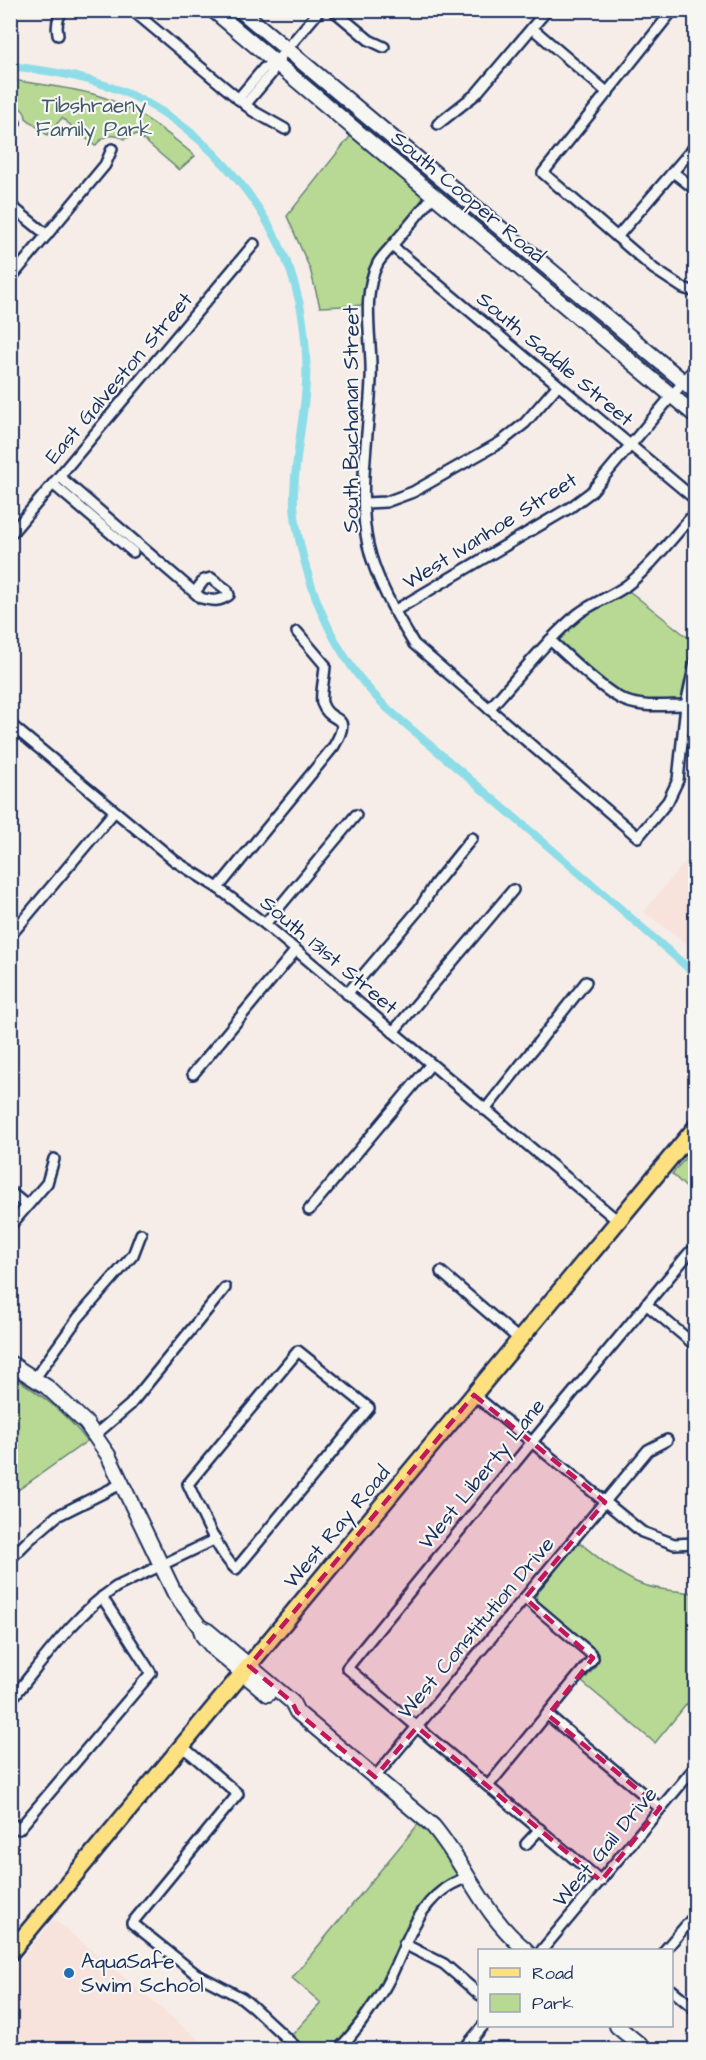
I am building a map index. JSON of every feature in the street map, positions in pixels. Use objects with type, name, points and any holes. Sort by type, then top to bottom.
[{"type":"main road","name":"South Cooper Road","points":[[213,10],[696,416]]},
{"type":"main road","name":"South Cooper Road","points":[[240,10],[696,392]]},
{"type":"main road","points":[[433,196],[445,183]]},
{"type":"main road","name":"West Ray Road","points":[[13,1944],[246,1670],[696,1127]]},
{"type":"main road","points":[[10,1363],[35,1378],[63,1400],[94,1435],[123,1483],[174,1594],[200,1627],[208,1631],[246,1670],[292,1702],[297,1712],[433,1826],[450,1849],[483,1904],[498,1924],[525,1949]]},
{"type":"main road","points":[[619,2027],[646,2049]]},
{"type":"street","points":[[58,35],[56,25],[63,10]]},
{"type":"street","points":[[132,10],[242,102],[271,123],[285,129]]},
{"type":"street","points":[[242,102],[264,68],[275,63],[320,10]]},
{"type":"street","points":[[333,10],[369,40],[384,48]]},
{"type":"street","points":[[438,124],[477,94],[547,10]]},
{"type":"street","points":[[673,10],[543,173],[654,269],[683,288],[696,292]]},
{"type":"street","points":[[532,28],[608,93]]},
{"type":"street","points":[[617,237],[696,145]]},
{"type":"street","points":[[10,279],[105,165],[112,149]]},
{"type":"street","points":[[674,172],[696,190]]},
{"type":"street","name":"South Buchanan Street","points":[[433,196],[379,262],[372,280],[368,305],[372,342],[364,503],[368,543],[379,579],[394,611],[414,644],[638,837],[668,801],[678,780],[686,705]]},
{"type":"street","points":[[10,205],[47,235]]},
{"type":"street","name":"East Galveston Street","points":[[10,535],[254,244]]},
{"type":"street","name":"South Saddle Street","points":[[392,246],[696,500]]},
{"type":"street","name":"West Ivanhoe Street","points":[[394,611],[571,507],[591,492],[696,367]]},
{"type":"street","points":[[364,503],[386,502],[413,492],[501,442],[525,423],[558,385]]},
{"type":"street","points":[[57,481],[133,552]]},
{"type":"street","points":[[57,481],[195,592]]},
{"type":"street","points":[[489,709],[550,640],[578,614],[624,587],[640,573],[696,512]]},
{"type":"street","points":[[218,888],[334,746],[342,732],[340,721],[325,709],[322,702],[325,665],[297,632]]},
{"type":"street","points":[[550,640],[613,694],[627,701],[643,704],[686,705],[696,658]]},
{"type":"street","name":"South 131st Street","points":[[10,724],[175,861],[218,888],[265,924],[618,1221]]},
{"type":"street","points":[[10,936],[114,812]]},
{"type":"street","points":[[265,924],[356,815]]},
{"type":"street","points":[[347,994],[420,908],[435,884],[472,838]]},
{"type":"street","points":[[393,1032],[513,890]]},
{"type":"street","points":[[193,1074],[296,950]]},
{"type":"street","points":[[485,1110],[586,982]]},
{"type":"street","points":[[309,1210],[431,1064]]},
{"type":"street","points":[[10,1226],[47,1183],[54,1159]]},
{"type":"street","points":[[10,1192],[27,1206]]},
{"type":"street","points":[[35,1378],[78,1318],[133,1255],[141,1234]]},
{"type":"street","name":"West Liberty Lane","points":[[417,1727],[347,1668],[646,1304],[689,1254],[696,1249]]},
{"type":"street","points":[[441,1272],[520,1340]]},
{"type":"street","points":[[94,1435],[130,1405],[225,1288]]},
{"type":"street","points":[[646,1304],[696,1346]]},
{"type":"street","points":[[298,1351],[369,1408],[236,1569],[230,1564],[216,1539],[188,1484],[298,1351]]},
{"type":"street","points":[[474,1395],[642,1532],[674,1544],[696,1544]]},
{"type":"street","name":"West Constitution Drive","points":[[375,1777],[648,1450],[667,1440]]},
{"type":"street","points":[[10,1559],[57,1516],[123,1483]]},
{"type":"street","points":[[10,1701],[86,1610],[102,1597],[116,1587],[216,1539]]},
{"type":"street","points":[[10,1822],[20,1829],[151,1673],[102,1597]]},
{"type":"street","points":[[488,1786],[594,1658],[525,1598]]},
{"type":"street","points":[[548,1714],[660,1808]]},
{"type":"street","points":[[417,1727],[601,1881]]},
{"type":"street","points":[[182,1746],[238,1794],[132,1923],[196,1974],[247,2003],[299,2049]]},
{"type":"street","name":"West Gail Drive","points":[[543,1949],[696,1766]]},
{"type":"street","points":[[526,1844],[540,1829]]},
{"type":"street","points":[[338,2049],[352,2034],[385,1987],[421,1911],[444,1888],[467,1876]]},
{"type":"street","points":[[666,1949],[696,1914]]},
{"type":"street","points":[[404,1944],[444,1964],[478,1993]]},
{"type":"street","points":[[673,1991],[696,2010]]},
{"type":"street","points":[[463,2049],[481,2027]]},
{"type":"highlighted area","points":[[474,1395],[605,1502],[525,1598],[593,1658],[548,1715],[660,1808],[601,1881],[417,1727],[375,1777],[297,1712],[292,1702],[249,1666]]},
{"type":"shaded area","points":[[695,849],[695,950],[644,912]]},
{"type":"shaded area","points":[[54,1919],[210,2049],[11,2049],[11,1972]]},
{"type":"green space","name":"Tibshraeny Family Park","points":[[11,80],[73,89],[121,104],[147,119],[195,156],[179,170],[137,134],[125,139],[108,136],[95,146],[62,118],[47,135],[26,118],[19,106],[11,105]]},
{"type":"green space","points":[[356,129],[433,196],[379,262],[368,305],[320,307],[310,269],[287,216]]},
{"type":"green space","points":[[624,587],[695,643],[695,658],[686,705],[627,701],[550,640],[578,614]]},
{"type":"green space","points":[[695,1146],[695,1196],[672,1174]]},
{"type":"green space","points":[[10,1374],[52,1404],[87,1441],[11,1495]]},
{"type":"green space","points":[[579,1542],[613,1569],[636,1582],[658,1588],[695,1593],[695,1694],[655,1743],[582,1682],[596,1664],[596,1650],[536,1597],[538,1589]]},
{"type":"green space","points":[[420,1822],[434,1836],[457,1871],[457,1875],[410,1923],[375,1992],[332,2050],[307,2049],[292,2035],[321,2003],[292,1978]]},
{"type":"waterway","points":[[10,66],[73,76],[103,84],[133,96],[188,131],[237,179],[275,236],[288,266],[300,304],[306,373],[295,477],[295,515],[307,571],[332,635],[357,674],[388,709],[696,975]]},
{"type":"place","name":"AquaSafe Swim School","points":[[69,1973]]}]
